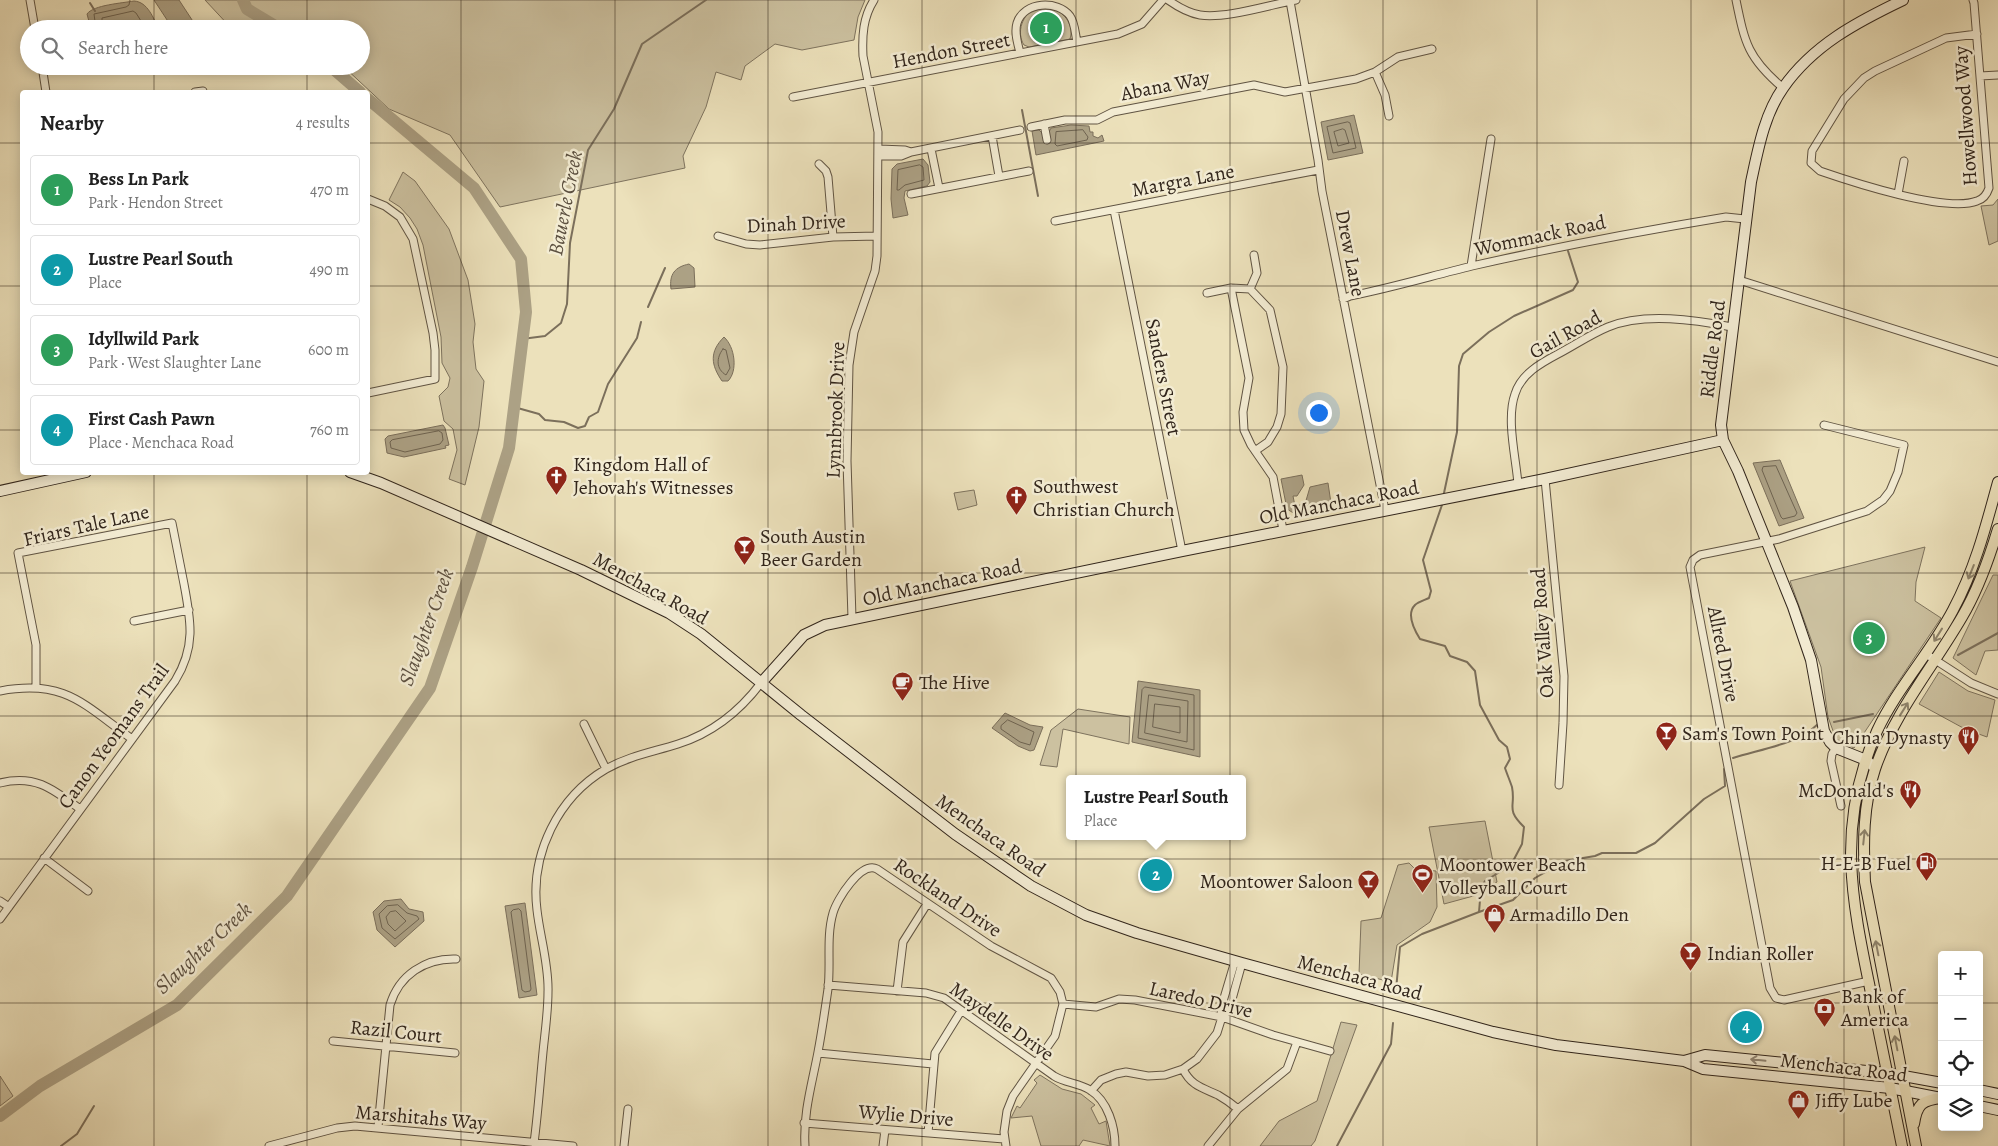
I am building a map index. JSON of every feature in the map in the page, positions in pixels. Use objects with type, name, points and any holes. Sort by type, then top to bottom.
[{"type":"main road","name":"Riddle Road","points":[[1836,748],[1824,731],[1811,660],[1793,607],[1767,541],[1723,440],[1721,425],[1745,219],[1757,153],[1766,124],[1783,88],[1817,51],[1839,34],[1865,18],[1903,0]]},
{"type":"main road","name":"Old Manchaca Road","points":[[761,682],[804,635],[825,625],[852,618],[1283,530],[1545,479],[1723,440]]},
{"type":"main road","points":[[0,490],[72,475]]},
{"type":"main road","name":"Menchaca Road","points":[[358,475],[581,570],[669,613],[701,634],[955,834],[1038,890],[1086,915],[1117,927],[1493,1032],[1556,1045],[1684,1061],[1703,1069],[1890,1088],[1938,1097]]},
{"type":"main road","points":[[1902,1146],[1854,904],[1850,842],[1854,805],[1866,760],[1878,730],[1892,704],[1954,610],[1970,576],[1998,482]]},
{"type":"main road","points":[[1916,1146],[1865,882],[1863,846],[1867,804],[1875,768],[1890,733],[1964,615],[1978,586],[1998,529]]},
{"type":"main road","points":[[1836,748],[1866,760],[1875,768]]},
{"type":"main road","points":[[1854,904],[1861,915],[1872,922]]},
{"type":"main road","name":"Menchaca Road","points":[[1684,1061],[1704,1055],[1887,1074],[1938,1082]]},
{"type":"main road","points":[[1983,1091],[1998,1094]]},
{"type":"main road","points":[[1913,1130],[1915,1113],[1919,1106],[1927,1100],[1938,1099]]},
{"type":"main road","points":[[1983,1107],[1998,1110]]},
{"type":"street","points":[[30,0],[33,20]]},
{"type":"street","name":"Lynnbrook Drive","points":[[852,618],[847,452],[849,365],[854,332],[876,265],[878,132],[863,56],[863,35],[867,14],[874,0]]},
{"type":"street","name":"Hendon Street","points":[[792,97],[1118,34],[1137,27],[1148,19],[1163,0]]},
{"type":"street","points":[[1168,0],[1192,13],[1206,15],[1226,14],[1293,1]]},
{"type":"street","points":[[1736,0],[1749,51],[1768,76],[1783,88]]},
{"type":"street","name":"Howellwood Way","points":[[1973,0],[1977,34],[1989,188],[1987,194],[1978,201],[1951,204],[1865,186],[1820,172],[1811,163],[1812,151],[1844,99],[1864,78],[1946,38],[1977,34]]},
{"type":"street","name":"Drew Lane","points":[[1293,1],[1318,170],[1385,510]]},
{"type":"street","points":[[1020,53],[1016,33],[1018,22],[1026,9],[1038,4],[1056,4],[1066,10],[1073,22],[1077,42]]},
{"type":"street","name":"Abana Way","points":[[1031,127],[1065,120],[1097,120],[1114,112],[1254,85],[1282,92],[1356,79],[1375,72],[1398,57],[1432,49]]},
{"type":"street","points":[[1375,72],[1385,95],[1389,116]]},
{"type":"street","points":[[43,75],[46,90]]},
{"type":"street","points":[[1980,76],[1998,75]]},
{"type":"street","points":[[1044,124],[1047,140]]},
{"type":"street","points":[[879,153],[901,156],[911,152],[1020,130]]},
{"type":"street","points":[[992,136],[999,176]]},
{"type":"street","points":[[1471,266],[1490,138]]},
{"type":"street","points":[[931,149],[939,188]]},
{"type":"street","points":[[1898,194],[1904,161]]},
{"type":"street","points":[[819,164],[826,171],[828,177],[833,237]]},
{"type":"street","name":"Margra Lane","points":[[1054,221],[1318,170]]},
{"type":"street","points":[[910,194],[1029,171]]},
{"type":"street","points":[[370,200],[385,206],[400,217],[413,239],[435,350],[435,379],[370,393]]},
{"type":"street","name":"Sanders Street","points":[[1114,210],[1182,551]]},
{"type":"street","name":"Wommack Road","points":[[1343,299],[1471,266],[1620,235],[1726,218],[1745,219]]},
{"type":"street","name":"Dinah Drive","points":[[718,236],[746,244],[760,245],[833,237],[877,236]]},
{"type":"street","points":[[1250,289],[1256,273],[1254,255]]},
{"type":"street","points":[[1739,280],[1998,362]]},
{"type":"street","points":[[1231,288],[1249,378],[1243,407],[1244,430],[1272,477],[1283,530]]},
{"type":"street","points":[[1208,293],[1231,288],[1250,289],[1270,310],[1283,367],[1280,414],[1277,427],[1268,442],[1255,451]]},
{"type":"street","name":"Gail Road","points":[[1518,484],[1512,403],[1518,386],[1537,366],[1600,330],[1624,322],[1669,319],[1732,327]]},
{"type":"street","name":"Allred Drive","points":[[1824,425],[1904,445],[1898,472],[1890,491],[1883,500],[1867,511],[1767,541],[1700,555],[1693,560],[1690,567],[1770,988],[1776,998],[1784,1000],[1869,981]]},
{"type":"street","name":"Oak Valley Road","points":[[1545,479],[1564,676],[1559,785]]},
{"type":"street","name":"Canon Yeomans Trail","points":[[0,919],[175,681],[184,664],[191,637],[189,610],[172,523]]},
{"type":"street","name":"Friars Tale Lane","points":[[36,687],[36,645],[18,553],[172,523]]},
{"type":"street","points":[[1986,526],[1998,529]]},
{"type":"street","points":[[134,621],[189,610]]},
{"type":"street","points":[[1926,654],[1970,683],[1998,694]]},
{"type":"street","name":"Old Manchaca Road","points":[[534,1143],[548,990],[536,903],[536,886],[539,861],[548,836],[564,806],[582,786],[606,769],[635,755],[700,736],[726,720],[748,699],[761,682]]},
{"type":"street","points":[[0,691],[36,687],[58,691],[76,699],[132,739]]},
{"type":"street","points":[[584,724],[606,769]]},
{"type":"street","points":[[1836,748],[1832,754],[1831,761],[1841,806]]},
{"type":"street","points":[[0,783],[19,780],[40,783],[80,809]]},
{"type":"street","points":[[44,858],[88,891]]},
{"type":"street","name":"Rockland Drive","points":[[805,1146],[804,1122],[807,1099],[818,1053],[828,985],[830,929],[833,913],[844,892],[864,869],[870,867],[877,869],[1008,957],[1051,978],[1060,992],[1062,1004]]},
{"type":"street","points":[[0,900],[9,907]]},
{"type":"street","points":[[897,990],[903,942],[927,904]]},
{"type":"street","points":[[378,1127],[390,1005],[396,991],[414,970],[431,961],[456,959]]},
{"type":"street","points":[[1115,1146],[1110,1118],[1103,1104],[1091,1090],[1102,1080],[1116,1074],[1126,1072],[1160,1076],[1183,1070],[1205,1051],[1217,1033],[1222,1017],[1229,1010],[1239,962]]},
{"type":"street","name":"Maydelle Drive","points":[[828,985],[934,994],[944,998],[1060,1080],[1091,1090]]},
{"type":"street","name":"Laredo Drive","points":[[1062,1004],[1096,1007],[1114,1000],[1128,999],[1222,1017],[1330,1051]]},
{"type":"street","points":[[1005,1143],[1005,1118],[1010,1102],[1055,1036],[1062,1004]]},
{"type":"street","points":[[928,1133],[937,1049],[961,1011]]},
{"type":"street","name":"Razil Court","points":[[334,1041],[455,1053]]},
{"type":"street","points":[[1208,1146],[1238,1109],[1287,1069],[1297,1042]]},
{"type":"street","points":[[818,1053],[934,1064]]},
{"type":"street","points":[[1183,1070],[1192,1083],[1201,1089],[1224,1098],[1238,1109]]},
{"type":"street","points":[[624,1146],[628,1109]]},
{"type":"street","name":"Wylie Drive","points":[[804,1122],[928,1133],[1005,1143]]},
{"type":"street","name":"Marshitahs Way","points":[[269,1146],[347,1126],[378,1127],[573,1146]]},
{"type":"street","points":[[883,1146],[885,1130]]},
{"type":"street","points":[[299,1138],[301,1146]]},
{"type":"shaded area","points":[[205,0],[865,0],[858,17],[854,40],[802,50],[775,44],[745,66],[741,80],[716,72],[706,107],[683,156],[685,168],[500,207],[450,135],[389,109],[353,75],[370,75],[370,20],[224,20]]},
{"type":"shaded area","points":[[1049,6],[1063,14],[1066,18],[1071,28],[1070,39],[1029,47],[1024,45],[1021,29],[1024,19],[1032,11],[1040,7]]},
{"type":"shaded area","points":[[403,172],[415,181],[449,229],[468,280],[475,324],[473,342],[476,369],[484,381],[479,427],[465,485],[449,479],[457,450],[453,429],[444,421],[439,396],[448,387],[450,378],[442,363],[441,337],[423,245],[417,229],[410,218],[400,207],[389,200]]},
{"type":"shaded area","points":[[1998,199],[1998,241],[1989,245],[1981,206],[1993,205]]},
{"type":"shaded area","points":[[974,490],[977,505],[958,510],[954,493]]},
{"type":"shaded area","points":[[1925,547],[1916,582],[1915,601],[1941,618],[1854,748],[1836,739],[1828,717],[1821,667],[1790,581]]},
{"type":"shaded area","points":[[1993,575],[1998,575],[1998,650],[1985,651],[1976,675],[1953,658]]},
{"type":"shaded area","points":[[1939,672],[1968,691],[1995,700],[1987,737],[1965,729],[1919,704]]},
{"type":"shaded area","points":[[1078,709],[1130,717],[1129,744],[1063,729],[1057,767],[1040,765],[1051,730]]},
{"type":"shaded area","points":[[1485,821],[1497,882],[1477,895],[1444,904],[1429,827]]},
{"type":"shaded area","points":[[1409,863],[1415,869],[1436,871],[1437,907],[1430,922],[1397,945],[1391,982],[1359,974],[1361,921],[1381,918],[1398,865]]},
{"type":"shaded area","points":[[1341,1022],[1357,1025],[1315,1141],[1311,1146],[1260,1146],[1279,1121],[1317,1101]]},
{"type":"shaded area","points":[[1040,1075],[1062,1089],[1081,1094],[1095,1105],[1091,1108],[1099,1124],[1106,1121],[1110,1146],[1083,1140],[1079,1146],[1041,1146],[1032,1116],[1011,1118],[1017,1106],[1020,1108],[1037,1083],[1034,1080]]},
{"type":"shaded area","points":[[0,1076],[13,1096],[0,1106]]},
{"type":"water","points":[[154,0],[179,0],[192,20],[167,20]]},
{"type":"water","points":[[139,2],[146,7],[154,20],[89,20],[87,14],[95,8]]},
{"type":"water","points":[[1354,115],[1363,153],[1328,160],[1321,122]]},
{"type":"water","points":[[1071,125],[1089,126],[1093,136],[1098,138],[1102,135],[1104,141],[1036,155],[1032,131],[1039,130],[1044,141],[1050,140],[1049,132],[1051,128]]},
{"type":"water","points":[[923,159],[928,165],[930,182],[927,186],[905,191],[904,198],[908,215],[893,218],[891,199],[892,169],[897,164]]},
{"type":"water","points":[[689,264],[694,268],[695,287],[671,289],[671,279],[674,272],[680,267]]},
{"type":"water","points":[[724,337],[731,347],[734,359],[733,371],[728,381],[722,381],[713,359],[716,348]]},
{"type":"water","points":[[443,425],[449,445],[445,446],[446,448],[404,457],[387,453],[385,439],[388,436]]},
{"type":"water","points":[[1780,460],[1804,518],[1779,526],[1753,463]]},
{"type":"water","points":[[1302,475],[1304,485],[1297,496],[1293,496],[1295,506],[1305,504],[1310,487],[1328,483],[1331,503],[1325,507],[1295,514],[1287,509],[1281,479]]},
{"type":"water","points":[[1138,681],[1200,690],[1200,757],[1132,742]]},
{"type":"water","points":[[1005,713],[1030,725],[1043,727],[1034,750],[1030,751],[1018,746],[992,728]]},
{"type":"water","points":[[401,899],[409,909],[423,912],[424,921],[395,947],[377,930],[373,912],[384,901]]},
{"type":"water","points":[[525,903],[537,995],[519,998],[505,906]]},
{"type":"waterway","name":"Slaughter Creek","points":[[243,0],[247,9],[265,20]]},
{"type":"waterway","name":"Bauerle Creek","points":[[522,339],[545,336],[561,323],[567,304],[570,243],[588,150],[614,109],[642,44],[706,0]]},
{"type":"waterway","points":[[90,3],[95,11]]},
{"type":"waterway","name":"Slaughter Creek","points":[[340,75],[358,90]]},
{"type":"waterway","name":"Slaughter Creek","points":[[0,1116],[40,1086],[177,1005],[287,896],[430,688],[472,567],[509,448],[526,312],[521,259],[474,188],[370,101]]},
{"type":"waterway","points":[[1022,110],[1038,196]]},
{"type":"waterway","points":[[1444,493],[1457,432],[1459,366],[1463,354],[1489,332],[1514,316],[1573,290],[1578,282],[1568,251]]},
{"type":"waterway","points":[[648,307],[665,268]]},
{"type":"waterway","points":[[514,407],[539,414],[545,420],[564,422],[578,428],[585,426],[589,417],[598,412],[608,384],[637,338],[641,322]]},
{"type":"waterway","points":[[1396,990],[1400,947],[1422,934],[1479,912],[1481,888],[1485,881],[1511,865],[1522,844],[1524,827],[1518,821],[1512,808],[1512,787],[1505,768],[1510,759],[1507,747],[1499,740],[1480,705],[1475,671],[1467,662],[1450,656],[1445,646],[1420,639],[1411,618],[1412,609],[1416,604],[1429,598],[1431,591],[1423,560],[1443,502]]},
{"type":"waterway","points":[[1958,655],[1998,633]]},
{"type":"waterway","points":[[1834,722],[1873,714]]},
{"type":"waterway","points":[[1733,758],[1790,741],[1810,731],[1818,724]]},
{"type":"waterway","points":[[1479,912],[1513,900],[1535,878],[1565,861],[1602,853],[1636,853],[1655,843],[1704,799],[1725,786],[1724,769]]},
{"type":"waterway","points":[[1337,1146],[1391,1044],[1393,1023]]},
{"type":"waterway","points":[[61,1146],[77,1134],[94,1106]]},
{"type":"place","name":"Bess Ln Park","points":[[1046,28]]},
{"type":"place","name":"Kingdom Hall of Jehovah's Witnesses","points":[[557,495]]},
{"type":"place","name":"Southwest Christian Church","points":[[1017,516]]},
{"type":"place","name":"South Austin Beer Garden","points":[[744,566]]},
{"type":"place","name":"Idyllwild Park","points":[[1869,638]]},
{"type":"place","name":"The Hive","points":[[903,701]]},
{"type":"place","name":"Sam's Town Point","points":[[1666,752]]},
{"type":"place","name":"China Dynasty","points":[[1968,756]]},
{"type":"place","name":"McDonald's","points":[[1910,809]]},
{"type":"place","name":"Lustre Pearl South","points":[[1156,875]]},
{"type":"place","name":"H-E-B Fuel","points":[[1927,882]]},
{"type":"place","name":"Moontower Beach Volleyball Court","points":[[1423,894]]},
{"type":"place","name":"Moontower Saloon","points":[[1369,900]]},
{"type":"place","name":"Armadillo Den","points":[[1494,933]]},
{"type":"place","name":"Indian Roller","points":[[1691,972]]},
{"type":"place","name":"First Cash Pawn","points":[[1746,1027]]},
{"type":"place","name":"Bank of America","points":[[1825,1027]]},
{"type":"place","name":"Jiffy Lube","points":[[1799,1119]]}]
